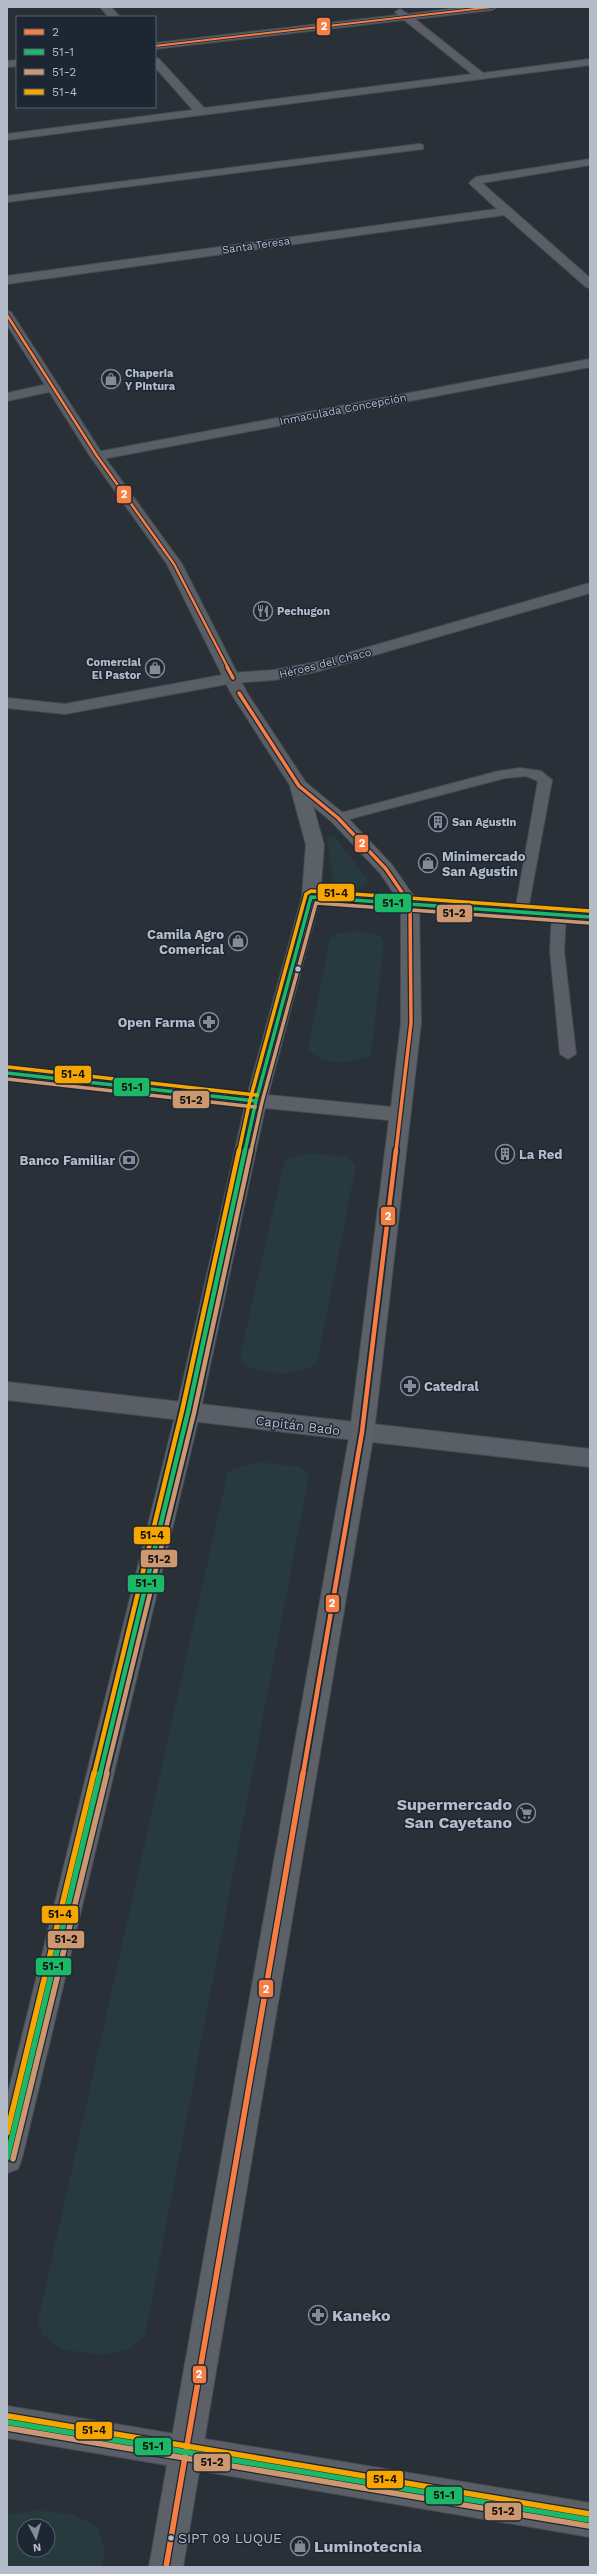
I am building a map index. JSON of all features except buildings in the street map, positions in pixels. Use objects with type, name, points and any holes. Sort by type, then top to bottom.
[{"type":"main road","points":[[7,315],[12,330],[53,386],[97,456],[174,564],[233,678],[239,693],[299,786],[315,845],[311,897],[256,1101],[188,1412],[7,2158]]},
{"type":"main road","points":[[166,2567],[187,2453],[362,1432],[398,1114],[411,1023],[410,904],[386,869],[338,818],[299,786]]},
{"type":"main road","points":[[311,897],[590,917]]},
{"type":"main road","points":[[7,1073],[256,1101],[398,1114]]},
{"type":"street","points":[[106,7],[114,16]]},
{"type":"street","points":[[395,7],[481,76]]},
{"type":"street","points":[[156,46],[492,7]]},
{"type":"street","points":[[156,62],[201,112]]},
{"type":"street","points":[[7,137],[590,62]]},
{"type":"street","points":[[7,199],[419,147]]},
{"type":"street","points":[[590,162],[476,180],[476,187],[590,284]]},
{"type":"street","name":"Santa Teresa","points":[[7,280],[505,211]]},
{"type":"street","name":"Inmaculada Concepción","points":[[97,456],[590,363]]},
{"type":"street","points":[[7,397],[53,386]]},
{"type":"street","name":"Héroes del Chaco","points":[[7,703],[65,709],[233,678],[274,675],[319,666],[590,588]]},
{"type":"street","name":"Capitán Bado","points":[[7,1391],[590,1458]]},
{"type":"street","points":[[7,2422],[590,2520]]},
{"type":"lane","points":[[338,818],[504,774],[519,771],[542,777],[545,780],[522,912]]},
{"type":"lane","points":[[559,915],[556,951],[568,1054]]},
{"type":"green space","points":[[331,835],[336,838],[368,880],[367,887],[340,890],[334,887],[327,839]]},
{"type":"green space","points":[[353,931],[380,935],[384,941],[371,1055],[347,1062],[329,1061],[314,1055],[308,1049],[330,938],[339,933]]},
{"type":"green space","points":[[311,1153],[349,1157],[356,1165],[317,1363],[300,1371],[282,1373],[273,1373],[254,1369],[245,1366],[240,1356],[285,1159]]},
{"type":"green space","points":[[259,1462],[301,1467],[309,1476],[145,2336],[127,2350],[101,2355],[60,2349],[43,2335],[38,2321],[228,1471]]},
{"type":"green space","points":[[36,2510],[75,2515],[98,2527],[105,2553],[102,2567],[7,2567],[7,2515]]},
{"type":"transit line","name":"2","points":[[156,46],[492,7]]},
{"type":"transit line","name":"2","points":[[7,315],[97,456],[174,564],[233,678]]},
{"type":"transit line","name":"2","points":[[166,2567],[362,1432],[411,1023],[410,904],[386,869],[338,818],[299,786],[239,693]]},
{"type":"transit line","name":"51-4","points":[[7,2133],[182,1411],[250,1100],[306,894],[311,891],[590,911]]},
{"type":"transit line","name":"51-1","points":[[7,2158],[188,1412],[256,1101],[311,897],[590,917]]},
{"type":"transit line","name":"51-2","points":[[13,2159],[194,1413],[262,1102],[316,903],[590,923]]},
{"type":"transit line","name":"51-4","points":[[8,1067],[257,1095]]},
{"type":"transit line","name":"51-1","points":[[7,1073],[256,1101]]},
{"type":"transit line","name":"51-2","points":[[7,1079],[255,1107]]},
{"type":"transit line","name":"51-4","points":[[8,2416],[590,2514]]},
{"type":"transit line","name":"51-1","points":[[7,2422],[590,2520]]},
{"type":"transit line","name":"51-2","points":[[7,2428],[589,2526]]},
{"type":"place","name":"Chaperia Y Pintura","points":[[111,379]]},
{"type":"place","name":"Pechugon","points":[[263,611]]},
{"type":"place","name":"Comercial El Pastor","points":[[155,668]]},
{"type":"place","name":"San Agustin","points":[[438,822]]},
{"type":"place","name":"Minimercado San Agustín","points":[[428,863]]},
{"type":"place","name":"Camila Agro Comerical","points":[[238,941]]},
{"type":"place","name":"Open Farma","points":[[209,1022]]},
{"type":"place","name":"La Red","points":[[505,1154]]},
{"type":"place","name":"Banco Familiar","points":[[129,1160]]},
{"type":"place","name":"Catedral","points":[[410,1386]]},
{"type":"place","name":"Supermercado San Cayetano","points":[[526,1813]]},
{"type":"place","name":"Kaneko","points":[[318,2315]]},
{"type":"place","name":"SIPT 09 LUQUE","points":[[171,2538]]},
{"type":"place","name":"Luminotecnia","points":[[300,2546]]}]
